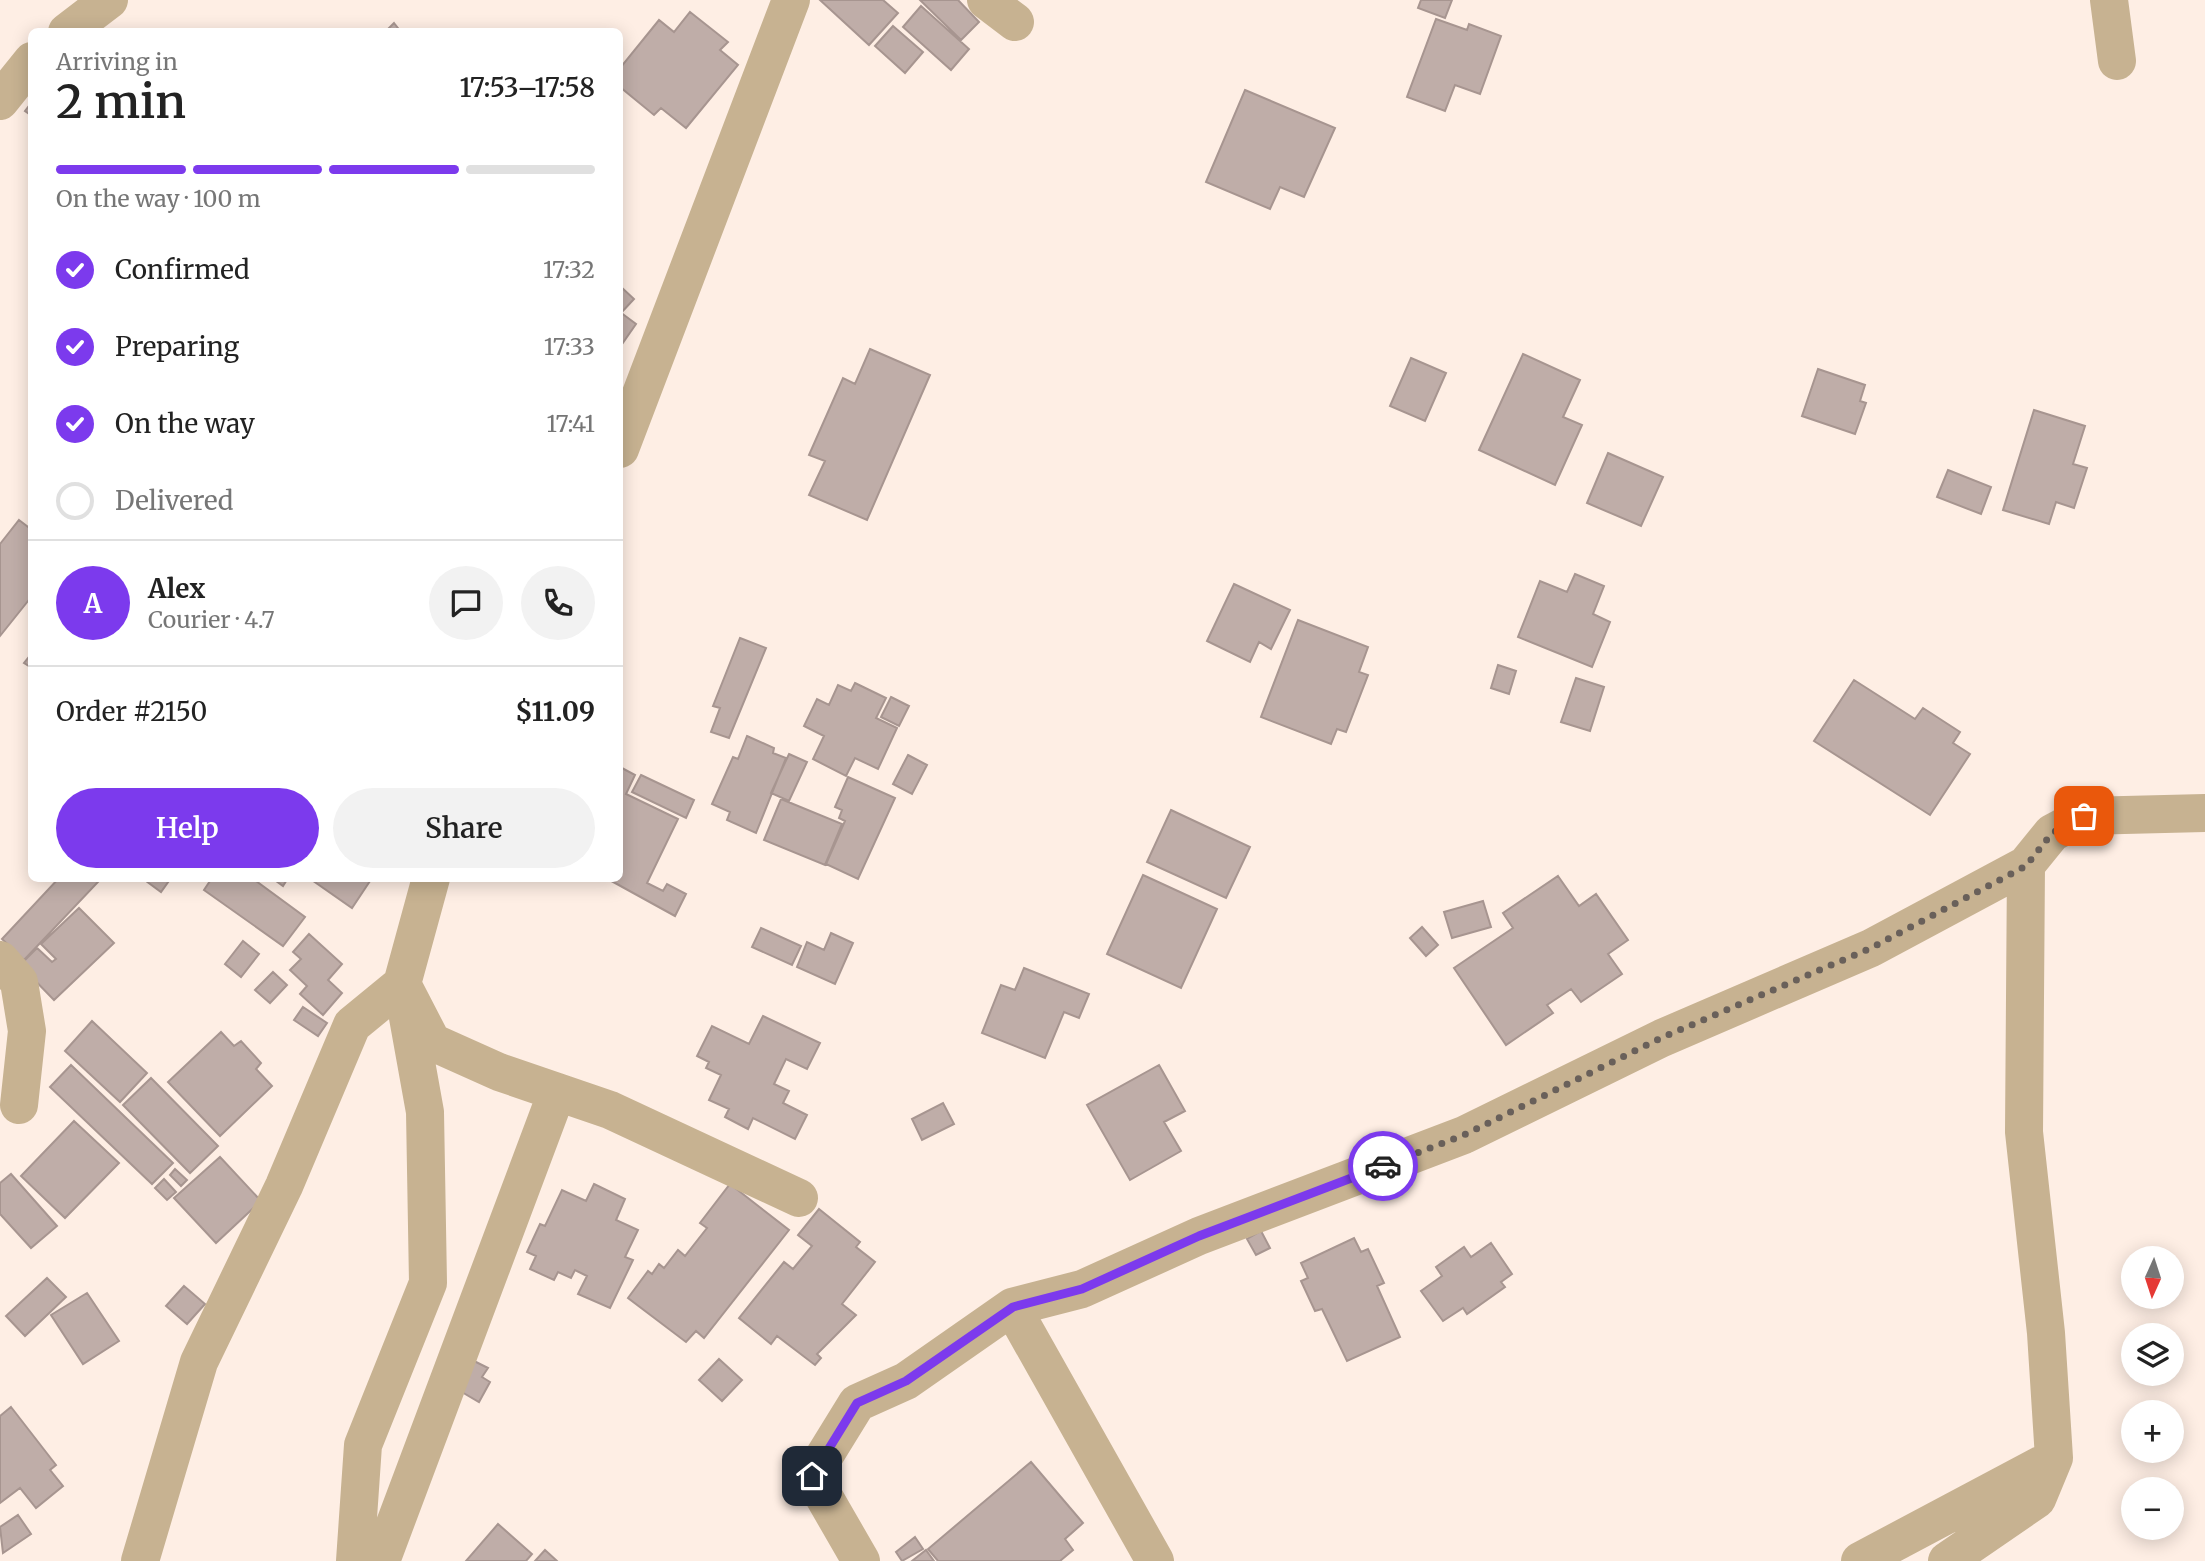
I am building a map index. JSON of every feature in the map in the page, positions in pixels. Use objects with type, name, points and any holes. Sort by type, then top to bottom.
[{"type":"street","points":[[72,28],[109,0]]},
{"type":"street","points":[[623,441],[791,0]]},
{"type":"street","points":[[2109,0],[2117,61]]},
{"type":"street","points":[[0,101],[28,66]]},
{"type":"street","points":[[861,1561],[812,1476],[857,1403],[906,1381],[1013,1307],[1082,1289],[1199,1236],[1464,1135],[1661,1038],[1871,948],[2026,866],[2052,833],[2084,816],[2205,813]]},
{"type":"street","points":[[1947,1561],[2037,1499],[2054,1458],[2046,1333],[2024,1132],[2026,866]]},
{"type":"street","points":[[355,1561],[363,1445],[428,1283],[425,1112],[402,984],[430,882]]},
{"type":"street","points":[[0,960],[19,982],[27,1031],[19,1105]]},
{"type":"street","points":[[402,984],[432,1042],[499,1072],[610,1110],[799,1198]]},
{"type":"street","points":[[140,1561],[199,1362],[284,1186],[352,1025],[402,984]]},
{"type":"street","points":[[377,1561],[384,1553],[556,1091]]},
{"type":"street","points":[[1013,1307],[1156,1561]]},
{"type":"street","points":[[1860,1561],[2054,1458]]},
{"type":"building","points":[[820,0],[883,0],[898,13],[869,45]]},
{"type":"building","points":[[920,0],[958,0],[979,22],[961,40]]},
{"type":"building","points":[[1421,0],[1452,0],[1445,18],[1418,8]]},
{"type":"building","points":[[921,6],[969,49],[951,70],[903,27]]},
{"type":"building","points":[[690,12],[728,42],[720,50],[738,65],[686,128],[661,108],[654,115],[623,89],[623,64],[659,20],[674,32]]},
{"type":"building","points":[[1436,19],[1467,30],[1469,24],[1501,36],[1480,94],[1455,85],[1445,111],[1407,97]]},
{"type":"building","points":[[893,26],[923,52],[905,73],[875,46]]},
{"type":"building","points":[[1245,90],[1335,128],[1304,197],[1280,187],[1270,209],[1206,182]]},
{"type":"building","points":[[623,289],[634,299],[623,311]]},
{"type":"building","points":[[623,314],[636,324],[623,343]]},
{"type":"building","points":[[870,349],[930,375],[867,520],[809,495],[825,461],[809,455],[843,378],[855,384]]},
{"type":"building","points":[[1523,354],[1580,380],[1563,417],[1582,425],[1555,485],[1479,450]]},
{"type":"building","points":[[1411,358],[1446,373],[1425,421],[1390,406]]},
{"type":"building","points":[[1818,369],[1865,385],[1860,401],[1866,403],[1855,434],[1802,416]]},
{"type":"building","points":[[2034,410],[2085,426],[2073,464],[2087,468],[2074,508],[2056,502],[2049,524],[2003,510]]},
{"type":"building","points":[[1608,453],[1663,477],[1641,526],[1587,503]]},
{"type":"building","points":[[1948,470],[1991,487],[1981,514],[1937,497]]},
{"type":"building","points":[[19,520],[28,527],[28,601],[0,636],[0,544]]},
{"type":"building","points":[[1575,574],[1604,586],[1593,614],[1610,622],[1592,667],[1518,637],[1540,581],[1567,592]]},
{"type":"building","points":[[1234,584],[1290,610],[1271,649],[1259,642],[1250,662],[1207,641]]},
{"type":"building","points":[[1298,620],[1368,647],[1359,672],[1368,675],[1346,732],[1337,729],[1331,744],[1261,717]]},
{"type":"building","points":[[740,638],[766,648],[729,738],[711,732],[720,708],[713,706]]},
{"type":"building","points":[[1498,665],[1516,671],[1509,694],[1491,688]]},
{"type":"building","points":[[1576,678],[1604,687],[1590,731],[1561,722]]},
{"type":"building","points":[[1854,680],[1915,719],[1923,708],[1960,732],[1953,743],[1970,754],[1930,815],[1814,741]]},
{"type":"building","points":[[855,683],[886,698],[876,718],[897,728],[878,769],[855,758],[846,776],[813,759],[824,736],[804,726],[817,699],[829,705],[838,685],[851,691]]},
{"type":"building","points":[[891,697],[909,706],[899,726],[881,717]]},
{"type":"building","points":[[747,736],[774,748],[773,753],[786,758],[756,833],[727,820],[730,812],[712,804],[733,757],[738,759]]},
{"type":"building","points":[[789,754],[807,762],[789,801],[771,793]]},
{"type":"building","points":[[908,755],[927,765],[912,794],[893,784]]},
{"type":"building","points":[[623,769],[635,775],[626,794],[678,819],[647,883],[663,891],[667,884],[686,894],[675,916],[613,882],[623,882]]},
{"type":"building","points":[[641,775],[694,800],[686,818],[632,792]]},
{"type":"building","points":[[848,777],[895,798],[858,879],[826,864],[845,821],[839,818],[842,810],[835,807]]},
{"type":"building","points":[[781,799],[842,824],[825,865],[764,840]]},
{"type":"building","points":[[1171,810],[1250,847],[1226,898],[1147,862]]},
{"type":"building","points":[[1143,875],[1217,909],[1181,988],[1107,954]]},
{"type":"building","points":[[1558,876],[1579,906],[1596,894],[1628,940],[1608,954],[1622,974],[1581,1002],[1571,989],[1547,1005],[1553,1013],[1506,1045],[1454,968],[1513,928],[1503,913]]},
{"type":"building","points":[[55,882],[98,882],[24,960],[2,939]]},
{"type":"building","points":[[147,882],[168,882],[161,892]]},
{"type":"building","points":[[209,882],[257,882],[305,917],[283,946],[204,890]]},
{"type":"building","points":[[315,882],[369,882],[352,908]]},
{"type":"building","points":[[1483,901],[1491,927],[1452,938],[1444,912]]},
{"type":"building","points":[[79,908],[114,943],[54,1000],[20,965],[37,948],[52,962],[56,959],[41,944]]},
{"type":"building","points":[[1422,927],[1438,945],[1426,956],[1410,938]]},
{"type":"building","points":[[761,928],[801,946],[792,965],[752,947]]},
{"type":"building","points":[[831,933],[853,943],[835,984],[797,967],[807,942],[824,950]]},
{"type":"building","points":[[309,934],[342,964],[328,980],[342,993],[323,1015],[300,994],[307,986],[290,970],[301,959],[293,952]]},
{"type":"building","points":[[243,941],[259,954],[241,977],[225,964]]},
{"type":"building","points":[[1024,968],[1089,994],[1079,1018],[1064,1012],[1045,1058],[982,1033],[1001,985],[1015,990]]},
{"type":"building","points":[[273,972],[287,985],[270,1003],[255,990]]},
{"type":"building","points":[[303,1007],[327,1023],[318,1036],[294,1020]]},
{"type":"building","points":[[763,1016],[820,1043],[807,1069],[786,1059],[774,1084],[789,1091],[783,1103],[807,1115],[795,1139],[753,1118],[748,1129],[725,1117],[729,1109],[709,1100],[721,1075],[706,1068],[709,1062],[697,1056],[712,1026],[749,1044]]},
{"type":"building","points":[[92,1021],[147,1073],[120,1102],[65,1051]]},
{"type":"building","points":[[221,1032],[234,1046],[241,1041],[261,1063],[256,1069],[272,1086],[220,1136],[168,1082]]},
{"type":"building","points":[[71,1065],[173,1163],[152,1184],[50,1087]]},
{"type":"building","points":[[1159,1065],[1185,1111],[1164,1122],[1181,1151],[1130,1180],[1087,1105]]},
{"type":"building","points":[[151,1078],[218,1146],[190,1173],[123,1105]]},
{"type":"building","points":[[943,1103],[954,1124],[922,1140],[912,1119]]},
{"type":"building","points":[[74,1121],[119,1163],[65,1218],[21,1176]]},
{"type":"building","points":[[220,1157],[261,1201],[216,1243],[174,1198]]},
{"type":"building","points":[[175,1169],[187,1180],[181,1186],[170,1175]]},
{"type":"building","points":[[11,1174],[57,1226],[31,1248],[0,1214],[0,1183]]},
{"type":"building","points":[[164,1179],[176,1192],[167,1200],[155,1188]]},
{"type":"building","points":[[594,1184],[625,1199],[616,1220],[638,1230],[625,1257],[633,1260],[610,1308],[578,1294],[587,1276],[575,1270],[571,1278],[558,1272],[554,1280],[530,1269],[536,1256],[527,1252],[540,1224],[545,1226],[562,1190],[586,1201]]},
{"type":"building","points":[[730,1184],[789,1230],[704,1338],[696,1331],[686,1342],[628,1298],[648,1271],[652,1274],[659,1264],[664,1268],[678,1250],[685,1256],[707,1228],[700,1223]]},
{"type":"building","points":[[819,1209],[860,1242],[856,1247],[875,1262],[842,1304],[856,1315],[817,1354],[821,1358],[815,1365],[777,1336],[771,1344],[739,1318],[784,1262],[793,1269],[812,1246],[798,1235]]},
{"type":"building","points":[[1261,1231],[1270,1248],[1256,1255],[1247,1239]]},
{"type":"building","points":[[1354,1238],[1361,1252],[1368,1249],[1384,1283],[1377,1286],[1400,1337],[1347,1361],[1322,1309],[1315,1311],[1301,1281],[1308,1278],[1301,1263]]},
{"type":"building","points":[[1491,1243],[1512,1274],[1501,1282],[1505,1287],[1467,1314],[1463,1308],[1443,1321],[1421,1291],[1442,1276],[1436,1267],[1464,1247],[1471,1257]]},
{"type":"building","points":[[47,1278],[66,1297],[25,1336],[6,1316]]},
{"type":"building","points":[[184,1286],[205,1304],[187,1324],[166,1306]]},
{"type":"building","points":[[87,1293],[119,1341],[83,1364],[51,1315]]},
{"type":"building","points":[[719,1359],[742,1380],[722,1401],[699,1380]]},
{"type":"building","points":[[472,1360],[488,1368],[482,1377],[490,1382],[479,1402],[455,1388]]},
{"type":"building","points":[[11,1407],[56,1465],[50,1470],[63,1486],[36,1508],[20,1488],[0,1503],[0,1416]]},
{"type":"building","points":[[1031,1462],[1083,1523],[1065,1539],[1073,1550],[1060,1561],[938,1561],[928,1549]]},
{"type":"building","points":[[18,1515],[31,1534],[3,1553],[0,1527]]},
{"type":"building","points":[[498,1524],[532,1554],[526,1561],[466,1561]]},
{"type":"building","points":[[915,1537],[923,1549],[902,1561],[896,1552]]},
{"type":"building","points":[[545,1550],[557,1561],[535,1561]]},
{"type":"building","points":[[926,1550],[934,1561],[912,1561]]},
{"type":"way so far","points":[[1383,1166],[1464,1135],[1661,1038],[1871,948],[2026,866],[2052,833],[2084,816]]},
{"type":"route","points":[[812,1476],[857,1403],[906,1381],[1013,1307],[1082,1289],[1199,1236],[1383,1166]]}]
